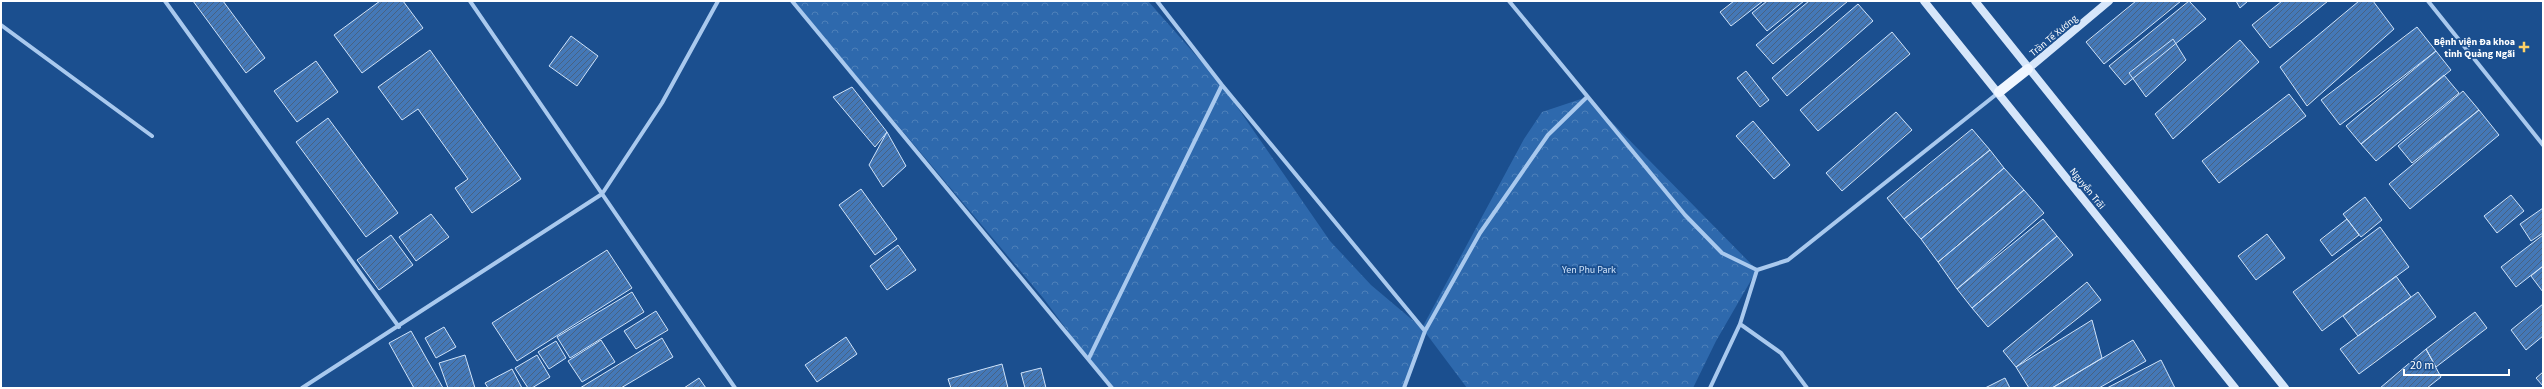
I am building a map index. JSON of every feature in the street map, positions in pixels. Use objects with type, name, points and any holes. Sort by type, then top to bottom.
[{"type":"main road","name":"Nguyễn Trãi","points":[[1924,1],[2235,388]]},
{"type":"main road","points":[[1975,1],[2285,388]]},
{"type":"main road","name":"Trần Tế Xương","points":[[2028,69],[2109,1]]},
{"type":"main road","points":[[1998,92],[2028,69]]},
{"type":"street","points":[[165,1],[399,327]]},
{"type":"street","points":[[470,1],[735,388]]},
{"type":"street","points":[[302,388],[399,327],[602,194],[662,103],[718,1]]},
{"type":"street","points":[[792,1],[1089,358],[1112,388]]},
{"type":"street","points":[[1157,1],[1222,85],[1425,331]]},
{"type":"street","points":[[1509,1],[1685,215],[1722,254],[1757,270],[1788,260],[1998,92]]},
{"type":"street","points":[[2428,1],[2543,145]]},
{"type":"street","points":[[1,25],[152,136]]},
{"type":"street","points":[[1089,358],[1222,85]]},
{"type":"street","points":[[1404,388],[1425,331],[1480,233],[1548,135],[1587,97]]},
{"type":"street","points":[[1710,388],[1740,324],[1757,270]]},
{"type":"street","points":[[1740,324],[1781,353],[1807,388]]},
{"type":"green space","name":"Yen Phu Park","points":[[793,1],[1148,1],[1222,85],[1330,241],[1371,285],[1422,328],[1524,139],[1542,112],[1587,97],[1757,270],[1716,341],[1693,388],[1467,388],[1425,332],[1402,388],[1110,388],[1044,299]]},
{"type":"building","points":[[193,1],[223,1],[265,58],[246,73]]},
{"type":"building","points":[[380,1],[403,1],[423,28],[362,73],[334,35]]},
{"type":"building","points":[[1734,1],[1763,1],[1731,26],[1720,12]]},
{"type":"building","points":[[1767,1],[1804,1],[1767,31],[1752,13]]},
{"type":"building","points":[[1809,1],[1848,1],[1773,64],[1756,45]]},
{"type":"building","points":[[2136,1],[2181,1],[2104,64],[2086,42]]},
{"type":"building","points":[[2189,1],[2206,19],[2125,85],[2109,66]]},
{"type":"building","points":[[2236,1],[2248,1],[2240,8]]},
{"type":"building","points":[[2282,1],[2328,1],[2270,48],[2252,25]]},
{"type":"building","points":[[2359,1],[2373,1],[2394,29],[2307,106],[2280,67]]},
{"type":"building","points":[[1858,4],[1873,21],[1787,96],[1772,78]]},
{"type":"building","points":[[2417,27],[2436,51],[2340,125],[2321,100]]},
{"type":"building","points":[[1892,32],[1910,54],[1818,131],[1800,110]]},
{"type":"building","points":[[571,36],[598,56],[577,86],[549,66]]},
{"type":"building","points":[[2173,39],[2186,60],[2146,97],[2129,73]]},
{"type":"building","points":[[2240,40],[2259,62],[2173,139],[2155,114]]},
{"type":"building","points":[[430,50],[521,179],[472,213],[455,188],[468,179],[418,109],[402,120],[378,87]]},
{"type":"building","points":[[2436,51],[2451,70],[2361,144],[2346,126]]},
{"type":"building","points":[[316,61],[338,92],[297,122],[274,91]]},
{"type":"building","points":[[1746,71],[1769,100],[1760,107],[1737,78]]},
{"type":"building","points":[[2444,75],[2459,93],[2376,161],[2361,144]]},
{"type":"building","points":[[852,87],[887,132],[875,147],[833,97]]},
{"type":"building","points":[[2463,91],[2479,110],[2412,163],[2398,146]]},
{"type":"building","points":[[2289,94],[2306,116],[2219,183],[2202,161]]},
{"type":"building","points":[[2479,110],[2499,135],[2410,209],[2389,184]]},
{"type":"building","points":[[1896,112],[1912,130],[1842,191],[1826,173]]},
{"type":"building","points":[[328,118],[398,213],[366,237],[296,142]]},
{"type":"building","points":[[1753,121],[1790,165],[1774,179],[1736,136]]},
{"type":"building","points":[[1972,129],[1990,150],[1904,219],[1887,198]]},
{"type":"building","points":[[887,132],[906,166],[883,187],[869,165]]},
{"type":"building","points":[[1990,150],[2004,168],[1921,239],[1904,219]]},
{"type":"building","points":[[2004,168],[2024,190],[1938,262],[1921,239]]},
{"type":"building","points":[[861,189],[897,239],[875,255],[839,205]]},
{"type":"building","points":[[2024,190],[2044,213],[1957,289],[1938,262]]},
{"type":"building","points":[[2511,195],[2524,211],[2497,233],[2484,216]]},
{"type":"building","points":[[2365,197],[2382,220],[2361,237],[2343,214]]},
{"type":"building","points":[[2543,208],[2543,233],[2531,241],[2520,224]]},
{"type":"building","points":[[431,214],[449,237],[416,261],[399,237]]},
{"type":"building","points":[[2043,219],[2057,236],[1972,308],[1957,289]]},
{"type":"building","points":[[2347,219],[2359,235],[2332,256],[2320,240]]},
{"type":"building","points":[[2380,227],[2409,267],[2322,331],[2293,292]]},
{"type":"building","points":[[2267,234],[2285,258],[2256,280],[2238,256]]},
{"type":"building","points":[[391,235],[413,265],[379,290],[357,260]]},
{"type":"building","points":[[2543,235],[2543,266],[2516,287],[2501,267]]},
{"type":"building","points":[[2057,236],[2073,255],[1988,327],[1972,308]]},
{"type":"building","points":[[898,245],[916,270],[887,290],[870,266]]},
{"type":"building","points":[[607,250],[632,288],[517,361],[492,323]]},
{"type":"building","points":[[2543,266],[2543,292],[2531,276]]},
{"type":"building","points":[[2396,276],[2411,297],[2358,336],[2343,316]]},
{"type":"building","points":[[2087,282],[2101,300],[2016,367],[2003,351]]},
{"type":"building","points":[[632,292],[644,312],[570,358],[557,337]]},
{"type":"building","points":[[2418,292],[2436,317],[2359,374],[2340,349]]},
{"type":"building","points":[[2543,304],[2543,336],[2526,350],[2511,330]]},
{"type":"building","points":[[656,311],[668,330],[636,349],[624,331]]},
{"type":"building","points":[[2475,312],[2487,328],[2436,367],[2426,349]]},
{"type":"building","points":[[2092,320],[2102,358],[2052,388],[2029,388],[2016,367]]},
{"type":"building","points":[[444,327],[456,347],[436,358],[425,338]]},
{"type":"building","points":[[411,331],[443,388],[414,388],[389,343]]},
{"type":"building","points":[[846,337],[857,354],[817,382],[805,365]]},
{"type":"building","points":[[662,338],[673,357],[621,388],[580,388]]},
{"type":"building","points":[[601,340],[615,362],[582,382],[568,361]]},
{"type":"building","points":[[2133,340],[2146,361],[2099,388],[2052,388]]},
{"type":"building","points":[[556,341],[566,358],[549,369],[538,352]]},
{"type":"building","points":[[2426,349],[2441,377],[2427,388],[2380,388]]},
{"type":"building","points":[[465,355],[475,388],[448,388],[439,363]]},
{"type":"building","points":[[537,355],[550,377],[532,388],[528,388],[515,368]]},
{"type":"building","points":[[2161,360],[2175,388],[2107,388]]},
{"type":"building","points":[[1002,364],[1008,388],[951,388],[948,379]]},
{"type":"building","points":[[1041,368],[1046,388],[1025,388],[1021,373]]},
{"type":"building","points":[[512,369],[522,388],[488,388],[485,383]]},
{"type":"building","points":[[2543,372],[2543,386],[2536,378]]},
{"type":"building","points":[[699,378],[706,388],[684,388]]},
{"type":"building","points":[[2005,378],[2010,388],[1985,388]]},
{"type":"place","name":"Bệnh viện Đa khoa tỉnh Quảng Ngãi","points":[[2524,47]]}]
